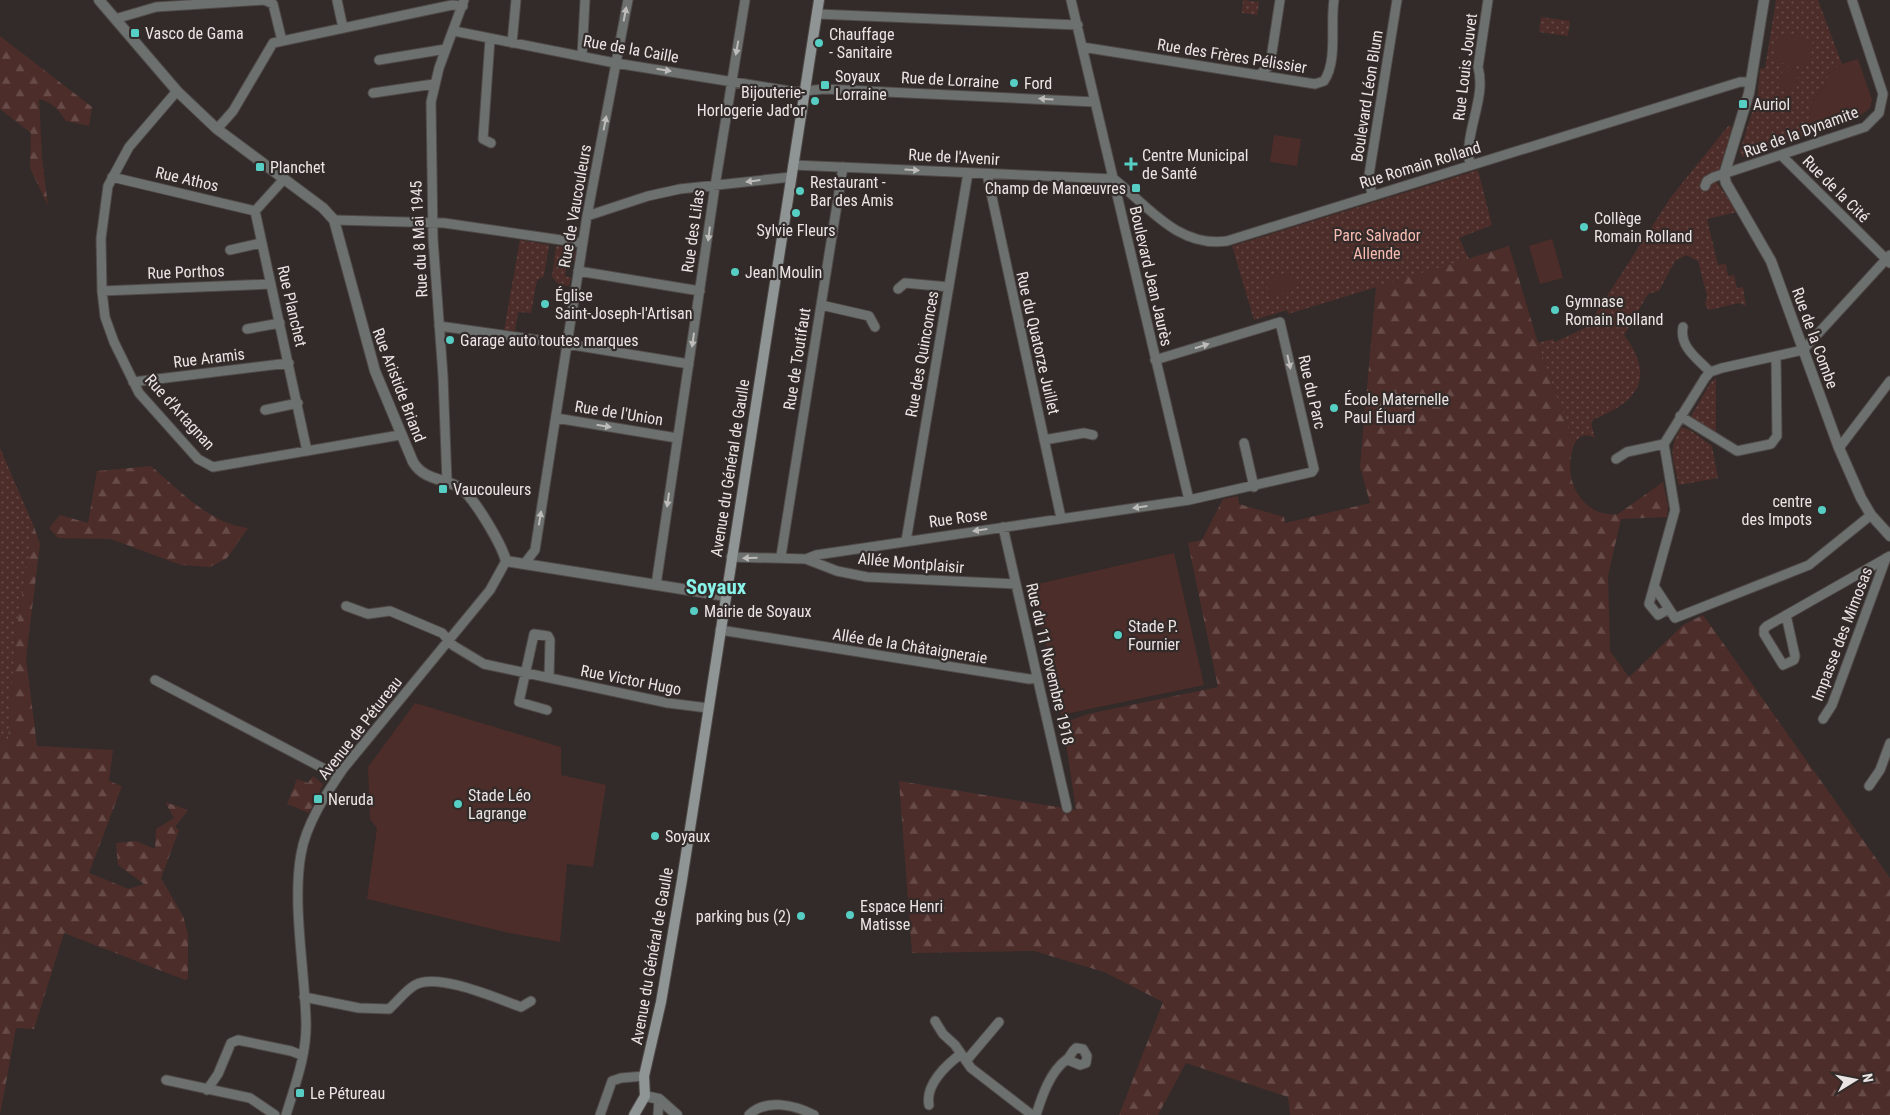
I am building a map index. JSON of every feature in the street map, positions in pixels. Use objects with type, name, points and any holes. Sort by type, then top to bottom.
[{"type":"main road","name":"Avenue du Général de Gaulle","points":[[645,1096],[644,1076],[661,1002],[674,926],[819,0]]},
{"type":"main road","points":[[634,1115],[645,1096]]},
{"type":"street","name":"Rue Aristide Briand","points":[[99,0],[177,91],[217,129],[323,208],[334,220],[340,235],[364,340],[400,435],[413,462],[420,472],[447,482],[466,493],[502,547],[506,561]]},
{"type":"street","points":[[115,19],[156,7],[264,0],[273,4],[282,41]]},
{"type":"street","points":[[337,0],[343,28]]},
{"type":"street","points":[[512,43],[516,0]]},
{"type":"street","points":[[582,56],[584,0]]},
{"type":"street","name":"Rue de Vaucouleurs","points":[[526,564],[535,550],[586,216],[628,0]]},
{"type":"street","name":"Rue des Lilas","points":[[656,585],[714,186],[745,0]]},
{"type":"street","name":"Boulevard Jean Jaurès","points":[[1072,0],[1189,500]]},
{"type":"street","points":[[1259,75],[1270,65],[1280,0]]},
{"type":"street","name":"Rue des Frères Pélissier","points":[[1082,47],[1310,84],[1324,81],[1328,73],[1333,39],[1332,15],[1334,0]]},
{"type":"street","name":"Boulevard Léon Blum","points":[[1372,196],[1369,175],[1397,0]]},
{"type":"street","name":"Rue Louis Jouvet","points":[[1470,165],[1468,145],[1472,133],[1480,76],[1478,67],[1488,0]]},
{"type":"street","points":[[1724,175],[1750,82],[1764,0]]},
{"type":"street","name":"Rue de la Dynamite","points":[[1705,186],[1708,181],[1724,175],[1865,127],[1879,113],[1883,94],[1852,0]]},
{"type":"street","points":[[217,129],[233,111],[273,43],[464,3]]},
{"type":"street","name":"Rue du 8 Mai 1945","points":[[447,482],[444,376],[439,326],[431,158],[431,102],[434,84],[464,3]]},
{"type":"street","points":[[817,14],[1078,25]]},
{"type":"street","name":"Rue de la Caille","points":[[454,31],[616,62],[796,92],[804,91]]},
{"type":"street","points":[[490,39],[483,139],[491,143]]},
{"type":"street","points":[[379,60],[446,49]]},
{"type":"street","name":"Rue Romain Rolland","points":[[1114,179],[1170,227],[1198,240],[1214,242],[1231,240],[1740,82],[1750,82]]},
{"type":"street","points":[[373,93],[434,84]]},
{"type":"street","name":"Rue de Lorraine","points":[[804,91],[824,90],[1095,102]]},
{"type":"street","name":"Rue d'Artagnan","points":[[177,91],[129,148],[112,176],[104,206],[101,238],[102,291],[105,317],[133,382],[187,448],[198,459],[213,467],[400,435]]},
{"type":"street","name":"Rue de la Cité","points":[[1782,156],[1889,259]]},
{"type":"street","name":"Rue de l'Avenir","points":[[793,165],[1114,179]]},
{"type":"street","name":"Rue de Toutifaut","points":[[781,556],[843,167]]},
{"type":"street","name":"Rue des Quinconces","points":[[906,541],[968,173]]},
{"type":"street","name":"Rue du Quatorze Juillet","points":[[987,174],[1060,518]]},
{"type":"street","name":"Rue de la Combe","points":[[1724,175],[1726,184],[1771,261],[1839,448],[1861,498],[1871,515],[1889,531]]},
{"type":"street","name":"Rue Athos","points":[[112,176],[255,211]]},
{"type":"street","points":[[586,216],[648,196],[791,177]]},
{"type":"street","points":[[255,211],[284,180]]},
{"type":"street","name":"Rue Planchet","points":[[255,211],[307,450]]},
{"type":"street","points":[[334,220],[434,222],[582,243]]},
{"type":"street","points":[[230,250],[262,243]]},
{"type":"street","points":[[1669,609],[1658,615],[1649,604],[1675,510],[1664,444],[1680,416],[1710,372],[1803,350],[1889,259]]},
{"type":"street","points":[[578,270],[700,291]]},
{"type":"street","points":[[898,289],[905,283],[949,287]]},
{"type":"street","name":"Rue Porthos","points":[[102,291],[271,284]]},
{"type":"street","points":[[821,305],[869,316],[875,327]]},
{"type":"street","name":"Rue du Parc","points":[[1155,360],[1280,322],[1314,469],[1312,472],[1254,487],[1189,500]]},
{"type":"street","points":[[247,329],[280,323]]},
{"type":"street","points":[[439,326],[689,364]]},
{"type":"street","points":[[1683,327],[1681,334],[1684,345],[1710,372]]},
{"type":"street","points":[[1680,416],[1737,451],[1771,444],[1777,436],[1776,356]]},
{"type":"street","name":"Rue Aramis","points":[[133,382],[289,363]]},
{"type":"street","points":[[1839,448],[1890,381]]},
{"type":"street","points":[[265,410],[298,403]]},
{"type":"street","name":"Rue de l'Union","points":[[556,418],[677,438]]},
{"type":"street","points":[[1044,440],[1084,433],[1093,435]]},
{"type":"street","points":[[1244,444],[1254,487]]},
{"type":"street","points":[[1616,459],[1627,452],[1664,444]]},
{"type":"street","name":"Rue Rose","points":[[731,556],[781,556],[806,559],[816,555],[906,541],[1189,500]]},
{"type":"street","points":[[1654,586],[1675,618],[1809,565],[1871,515]]},
{"type":"street","name":"Rue du 11 Novembre 1918","points":[[1003,527],[1067,808]]},
{"type":"street","points":[[1786,615],[1795,656],[1794,660],[1783,665],[1764,632],[1767,626],[1786,615],[1888,557]]},
{"type":"street","name":"Impasse des Mimosas","points":[[1823,719],[1832,705],[1888,557]]},
{"type":"street","name":"Allée Montplaisir","points":[[806,559],[837,571],[867,577],[1016,584]]},
{"type":"street","points":[[506,561],[726,596]]},
{"type":"street","name":"Avenue de Pétureau","points":[[286,1115],[297,1084],[306,1024],[299,903],[301,853],[316,814],[338,776],[490,590],[506,561]]},
{"type":"street","name":"Rue Victor Hugo","points":[[346,606],[368,614],[390,610],[442,633],[470,657],[484,664],[668,703],[708,708]]},
{"type":"street","name":"Allée de la Châtaigneraie","points":[[720,630],[892,659],[1029,679],[1037,678]]},
{"type":"street","points":[[547,710],[519,702],[534,634],[548,636],[550,640],[549,678]]},
{"type":"street","points":[[155,680],[338,776]]},
{"type":"street","points":[[1869,786],[1880,770],[1890,743]]},
{"type":"street","points":[[304,997],[359,1008],[389,1009],[416,984],[434,983],[483,991],[521,1006],[531,1001]]},
{"type":"street","points":[[935,1021],[943,1034],[977,1072],[1032,1115]]},
{"type":"street","points":[[929,1105],[929,1088],[999,1022]]},
{"type":"street","points":[[208,1090],[218,1074],[231,1043],[238,1040],[291,1051],[301,1055]]},
{"type":"street","points":[[1036,1115],[1058,1065],[1068,1060]]},
{"type":"street","points":[[600,1115],[612,1081],[621,1078],[644,1076]]},
{"type":"street","points":[[166,1080],[250,1098],[275,1115]]},
{"type":"street","points":[[645,1096],[659,1099],[677,1115]]},
{"type":"street","points":[[658,1115],[659,1099]]},
{"type":"street","points":[[749,1115],[770,1105],[786,1105],[814,1115]]},
{"type":"green space","points":[[1243,0],[1259,2],[1257,15],[1242,13]]},
{"type":"green space","points":[[1776,0],[1818,0],[1842,64],[1829,73],[1825,86],[1812,101],[1808,135],[1742,157],[1740,151],[1758,93],[1760,69],[1765,68]]},
{"type":"green space","points":[[1541,17],[1570,21],[1568,36],[1539,32]]},
{"type":"green space","points":[[1778,34],[1813,39],[1809,66],[1774,62]]},
{"type":"green space","points":[[0,36],[92,107],[89,126],[66,121],[55,107],[39,99],[42,157],[48,206],[30,168],[31,133],[0,109]]},
{"type":"green space","points":[[1858,59],[1872,100],[1870,108],[1852,122],[1807,136],[1812,101],[1825,86],[1829,73],[1842,64]]},
{"type":"green space","points":[[1783,66],[1799,69],[1796,92],[1780,90]]},
{"type":"green space","points":[[1729,125],[1732,128],[1716,181],[1737,212],[1707,219],[1718,265],[1726,264],[1728,276],[1734,275],[1737,288],[1743,287],[1746,306],[1739,303],[1709,310],[1705,305],[1707,296],[1698,261],[1686,255],[1675,261],[1659,291],[1648,294],[1624,335],[1634,350],[1639,363],[1640,376],[1638,386],[1622,405],[1594,419],[1591,423],[1595,438],[1583,436],[1574,445],[1538,343],[1553,339],[1555,342],[1587,327],[1671,197]]},
{"type":"green space","points":[[1274,135],[1301,139],[1297,166],[1270,162]]},
{"type":"green space","name":"Parc Salvador Allende","points":[[1478,170],[1492,225],[1459,238],[1469,259],[1288,314],[1287,310],[1254,320],[1232,246]]},
{"type":"green space","points":[[1552,239],[1563,278],[1540,284],[1529,246]]},
{"type":"green space","points":[[520,240],[549,245],[544,276],[537,280],[531,313],[518,312],[515,331],[504,330]]},
{"type":"green space","points":[[556,246],[573,248],[576,252],[575,260],[567,260],[565,276],[571,278],[569,286],[559,285],[552,277]]},
{"type":"green space","points":[[1509,246],[1538,343],[1574,445],[1570,470],[1572,482],[1577,493],[1584,502],[1594,509],[1605,513],[1618,514],[1663,482],[1668,506],[1667,517],[1621,519],[1608,576],[1610,651],[1629,677],[1683,625],[1703,615],[1890,878],[1890,1115],[1290,1115],[1288,1097],[1186,1063],[1158,1115],[1119,1115],[1163,1002],[1104,972],[1034,951],[912,953],[899,781],[1076,810],[1063,723],[1088,714],[1218,687],[1188,543],[1202,540],[1223,499],[1238,496],[1239,504],[1284,517],[1285,523],[1370,503],[1360,467],[1376,287]]},
{"type":"green space","points":[[1290,271],[1297,287],[1272,298],[1265,282]]},
{"type":"green space","points":[[1716,378],[1716,436],[1690,418],[1711,382]]},
{"type":"green space","points":[[1682,427],[1690,430],[1712,446],[1718,478],[1679,485],[1673,449],[1677,435]]},
{"type":"green space","points":[[0,448],[34,527],[16,632],[8,740],[0,739]]},
{"type":"green space","points":[[151,466],[208,513],[234,525],[248,528],[227,558],[210,567],[181,565],[111,539],[58,538],[49,528],[60,515],[88,523],[97,471]]},
{"type":"green space","points":[[34,527],[40,544],[26,658],[37,746],[113,750],[109,781],[122,786],[89,873],[129,889],[144,884],[118,865],[116,843],[136,841],[155,849],[156,829],[174,818],[165,802],[188,810],[175,827],[179,830],[161,878],[183,916],[188,934],[188,978],[185,980],[64,933],[34,1029],[16,1028],[0,1115],[0,739],[8,740],[16,632]]},
{"type":"green space","name":"Stade P. Fournier","points":[[1174,553],[1204,685],[1061,715],[1033,585]]},
{"type":"green space","points":[[415,703],[561,747],[561,775],[606,785],[593,867],[567,864],[560,942],[509,933],[367,899],[377,828],[370,819],[368,767]]},
{"type":"green space","points":[[313,776],[323,784],[309,813],[287,804],[297,779],[308,783]]},
{"type":"place","name":"Vasco de Gama","points":[[135,33]]},
{"type":"place","name":"Chauffage - Sanitaire","points":[[819,43]]},
{"type":"place","name":"Ford","points":[[1014,83]]},
{"type":"place","name":"Soyaux Lorraine","points":[[825,85]]},
{"type":"place","name":"Bijouterie- Horlogerie Jad'or","points":[[815,101]]},
{"type":"place","name":"Auriol","points":[[1743,104]]},
{"type":"place","name":"Centre Municipal de Santé","points":[[1131,164]]},
{"type":"place","name":"Planchet","points":[[260,167]]},
{"type":"place","name":"Champ de Manœuvres","points":[[1136,188]]},
{"type":"place","name":"Restaurant - Bar des Amis","points":[[800,191]]},
{"type":"place","name":"Sylvie Fleurs","points":[[796,213]]},
{"type":"place","name":"Collège Romain Rolland","points":[[1584,227]]},
{"type":"place","name":"Jean Moulin","points":[[735,272]]},
{"type":"place","name":"Église Saint-Joseph-l'Artisan","points":[[545,304]]},
{"type":"place","name":"Gymnase Romain Rolland","points":[[1555,310]]},
{"type":"place","name":"Garage auto toutes marques","points":[[450,340]]},
{"type":"place","name":"École Maternelle Paul Éluard","points":[[1334,408]]},
{"type":"place","name":"Vaucouleurs","points":[[443,489]]},
{"type":"place","name":"centre des Impots","points":[[1822,510]]},
{"type":"place","name":"Mairie de Soyaux","points":[[694,611]]},
{"type":"place","name":"Stade P. Fournier","points":[[1118,635]]},
{"type":"place","name":"Neruda","points":[[318,799]]},
{"type":"place","name":"Stade Léo Lagrange","points":[[458,804]]},
{"type":"place","name":"Soyaux","points":[[655,836]]},
{"type":"place","name":"Espace Henri Matisse","points":[[850,915]]},
{"type":"place","name":"parking bus (2)","points":[[801,916]]},
{"type":"place","name":"Le Pétureau","points":[[300,1093]]},
{"type":"district","name":"Soyaux","points":[[716,587]]}]
